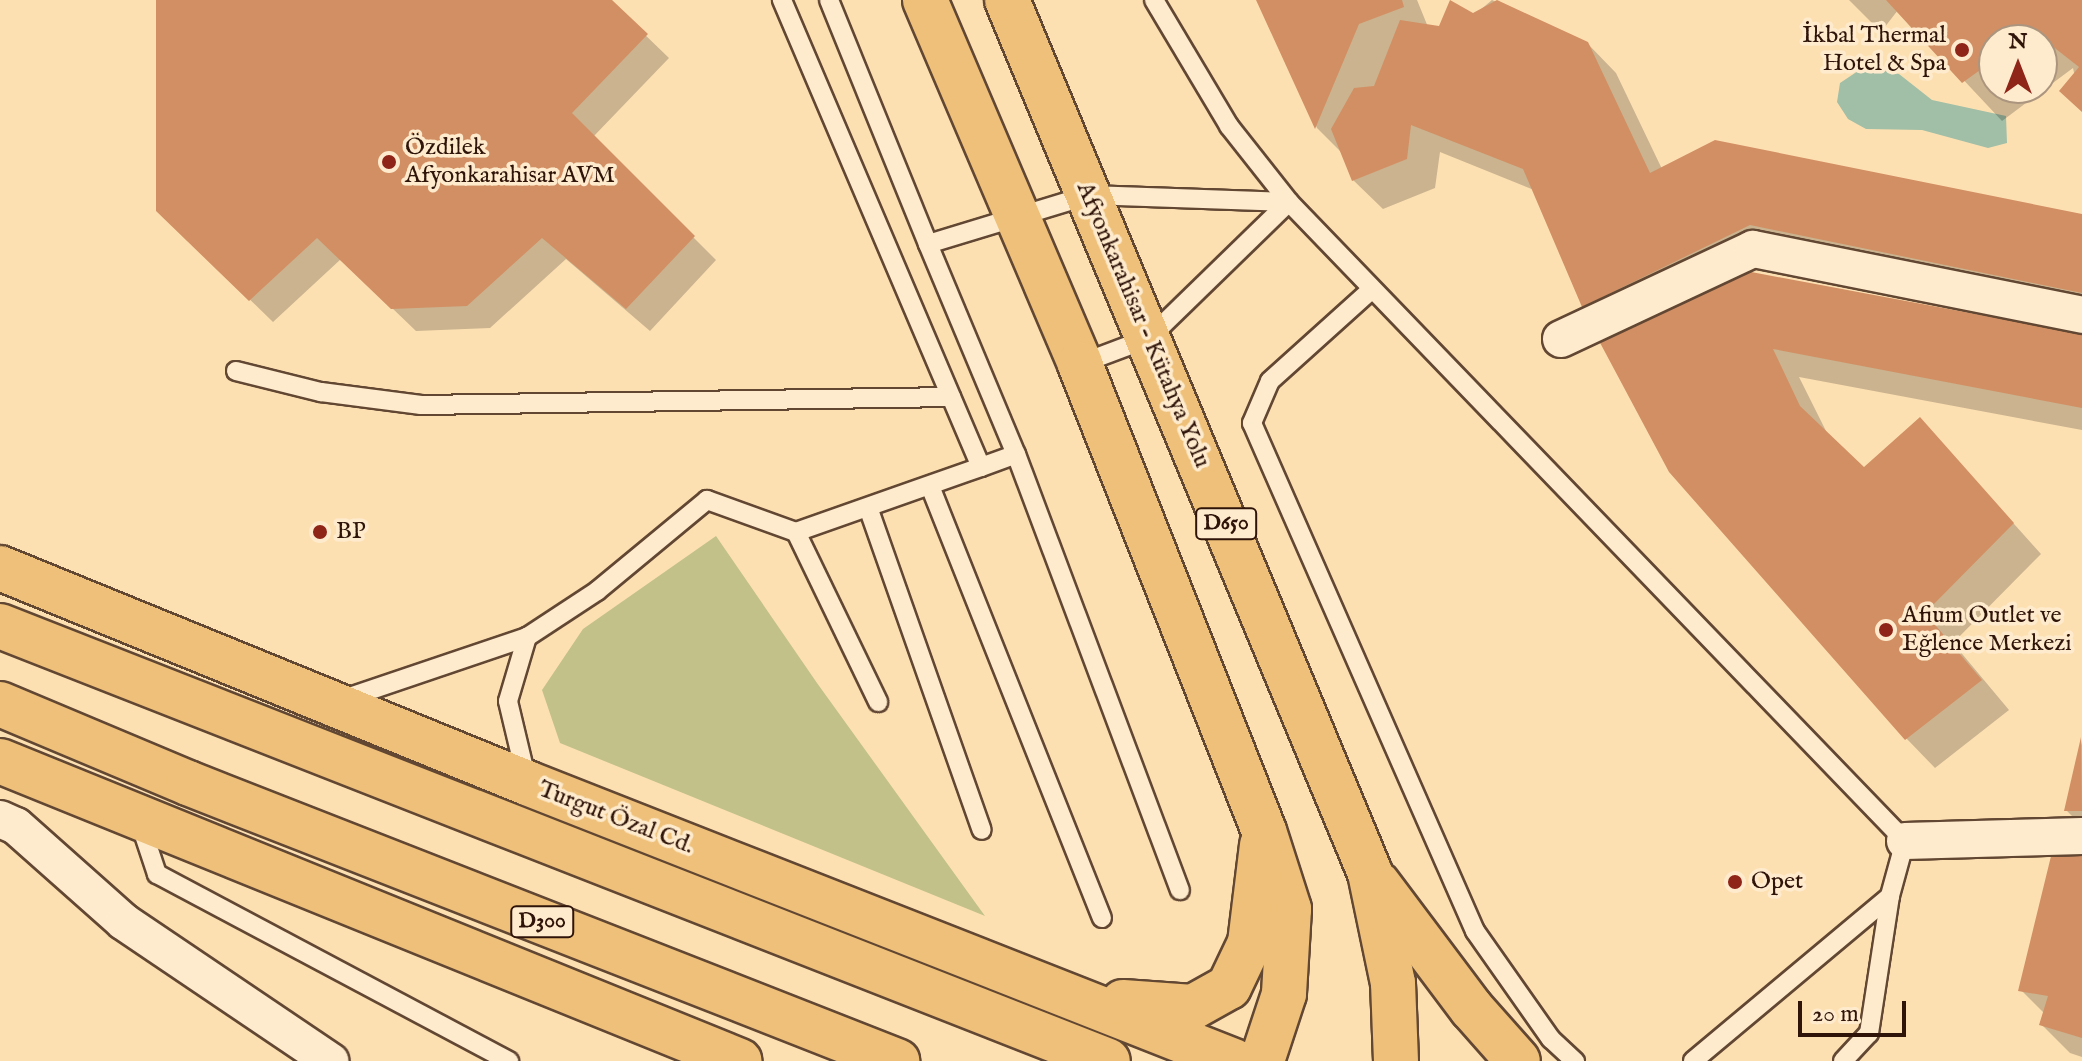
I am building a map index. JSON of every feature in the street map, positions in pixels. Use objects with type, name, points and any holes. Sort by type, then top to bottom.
[{"type":"highway","points":[[925,0],[1080,364],[1264,831],[1289,909],[1284,994],[1262,1061]]},
{"type":"highway","name":"Afyonkarahisar - Kütahya Yolu","points":[[1007,0],[1370,873],[1393,983],[1396,1061]]},
{"type":"highway","name":"Turgut Özal Cd.","points":[[0,568],[336,702],[527,783],[1083,999],[1234,1061]]},
{"type":"highway","name":"Turgut Özal Cd.","points":[[0,626],[495,825],[1108,1061]]},
{"type":"highway","name":"D300","points":[[0,704],[188,783],[897,1061]]},
{"type":"highway","points":[[0,761],[740,1061]]},
{"type":"highway","points":[[1083,999],[1193,1007],[1229,987],[1250,943],[1264,831]]},
{"type":"highway","points":[[1370,873],[1472,1009],[1518,1061]]},
{"type":"street","points":[[1561,339],[1753,249],[2082,315]]},
{"type":"street","points":[[0,819],[16,826],[124,922],[330,1061]]},
{"type":"street","points":[[1905,841],[2082,836]]},
{"type":"lane","points":[[782,0],[981,467]]},
{"type":"lane","points":[[829,0],[1016,454],[1180,890]]},
{"type":"lane","points":[[1154,0],[1229,126],[1289,202],[1905,841],[1890,896],[1869,1033],[1849,1059]]},
{"type":"lane","points":[[928,244],[1018,221],[1089,195],[1289,202]]},
{"type":"lane","points":[[1080,364],[1149,338],[1289,202]]},
{"type":"lane","points":[[1371,290],[1270,381],[1252,423],[1475,931],[1551,1039],[1575,1061]]},
{"type":"lane","points":[[236,371],[321,392],[421,405],[951,397]]},
{"type":"lane","points":[[336,702],[527,637],[597,591],[707,500],[796,532],[869,510],[1016,454]]},
{"type":"lane","points":[[930,486],[1102,918]]},
{"type":"lane","points":[[869,510],[982,830]]},
{"type":"lane","points":[[796,532],[878,702]]},
{"type":"lane","points":[[527,637],[508,701],[527,783]]},
{"type":"lane","points":[[138,817],[157,874],[509,1061]]},
{"type":"lane","points":[[1693,1061],[1890,896]]},
{"type":"shaded area","points":[[1878,69],[1899,74],[1932,100],[2006,116],[2007,143],[1988,148],[1922,130],[1866,129],[1848,119],[1837,102],[1840,83],[1858,71]]},
{"type":"shaded area","points":[[716,536],[817,683],[985,916],[560,743],[542,690],[583,629]]},
{"type":"building","name":"Özdilek Afyonkarahisar AVM","points":[[156,0],[612,0],[648,34],[572,113],[695,236],[626,309],[542,238],[467,306],[391,309],[317,238],[249,301],[156,211]]},
{"type":"building","points":[[1256,0],[1402,0],[1404,7],[1359,24],[1315,129]]},
{"type":"building","points":[[1450,0],[1473,13],[1497,0],[1588,42],[1650,173],[1715,140],[2082,214],[2082,293],[1750,225],[1582,307],[1523,169],[1411,125],[1407,159],[1352,181],[1331,129],[1354,88],[1374,86],[1400,20],[1439,26]]},
{"type":"building","name":"İkbal Thermal Hotel & Spa","points":[[1886,0],[2082,0],[2082,112],[2059,91],[2079,67],[2058,51],[2058,24],[1978,24],[1978,72],[1962,83]]},
{"type":"building","points":[[1746,271],[2082,334],[2082,408],[1773,349],[1800,406],[1864,467],[1920,417],[2014,523],[1925,613],[1982,680],[1905,740],[1669,472],[1598,339]]},
{"type":"building","points":[[2081,737],[2082,811],[2064,811]]},
{"type":"building","points":[[2082,847],[2082,1038],[2039,1025],[2048,996],[2018,991],[2053,848]]},
{"type":"place","name":"İkbal Thermal Hotel & Spa","points":[[1962,50]]},
{"type":"place","name":"Özdilek Afyonkarahisar AVM","points":[[389,162]]},
{"type":"place","name":"BP","points":[[320,532]]},
{"type":"place","name":"Afium Outlet ve Eğlence Merkezi","points":[[1886,630]]},
{"type":"place","name":"Opet","points":[[1735,882]]}]
